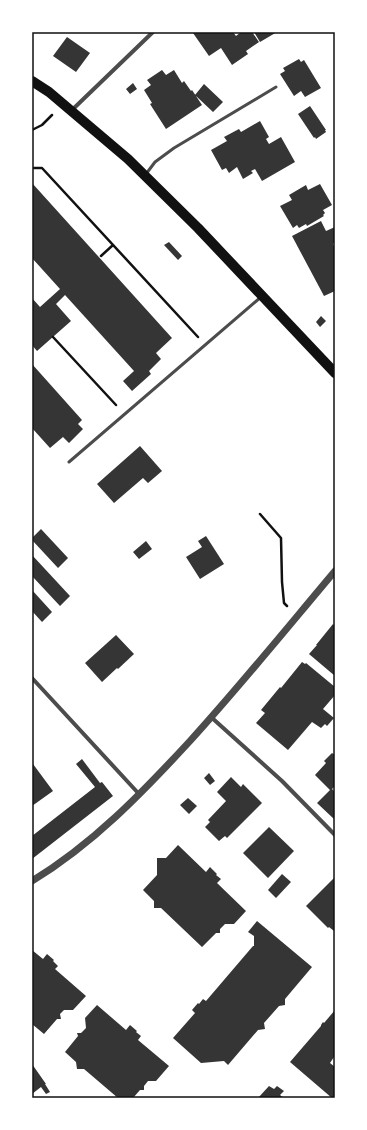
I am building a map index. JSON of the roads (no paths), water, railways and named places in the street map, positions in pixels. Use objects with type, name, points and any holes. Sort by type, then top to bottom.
[{"type":"main road","points":[[32,81],[49,92],[72,111],[145,175],[198,228],[335,373]]},
{"type":"street","points":[[72,111],[153,32]]},
{"type":"street","points":[[32,880],[50,870],[78,850],[114,820],[211,717],[335,571]]},
{"type":"street","points":[[32,678],[139,794]]},
{"type":"street","points":[[211,717],[282,781],[335,835]]},
{"type":"lane","points":[[145,175],[155,162],[174,148],[276,87]]},
{"type":"lane","points":[[69,462],[262,295]]}]
